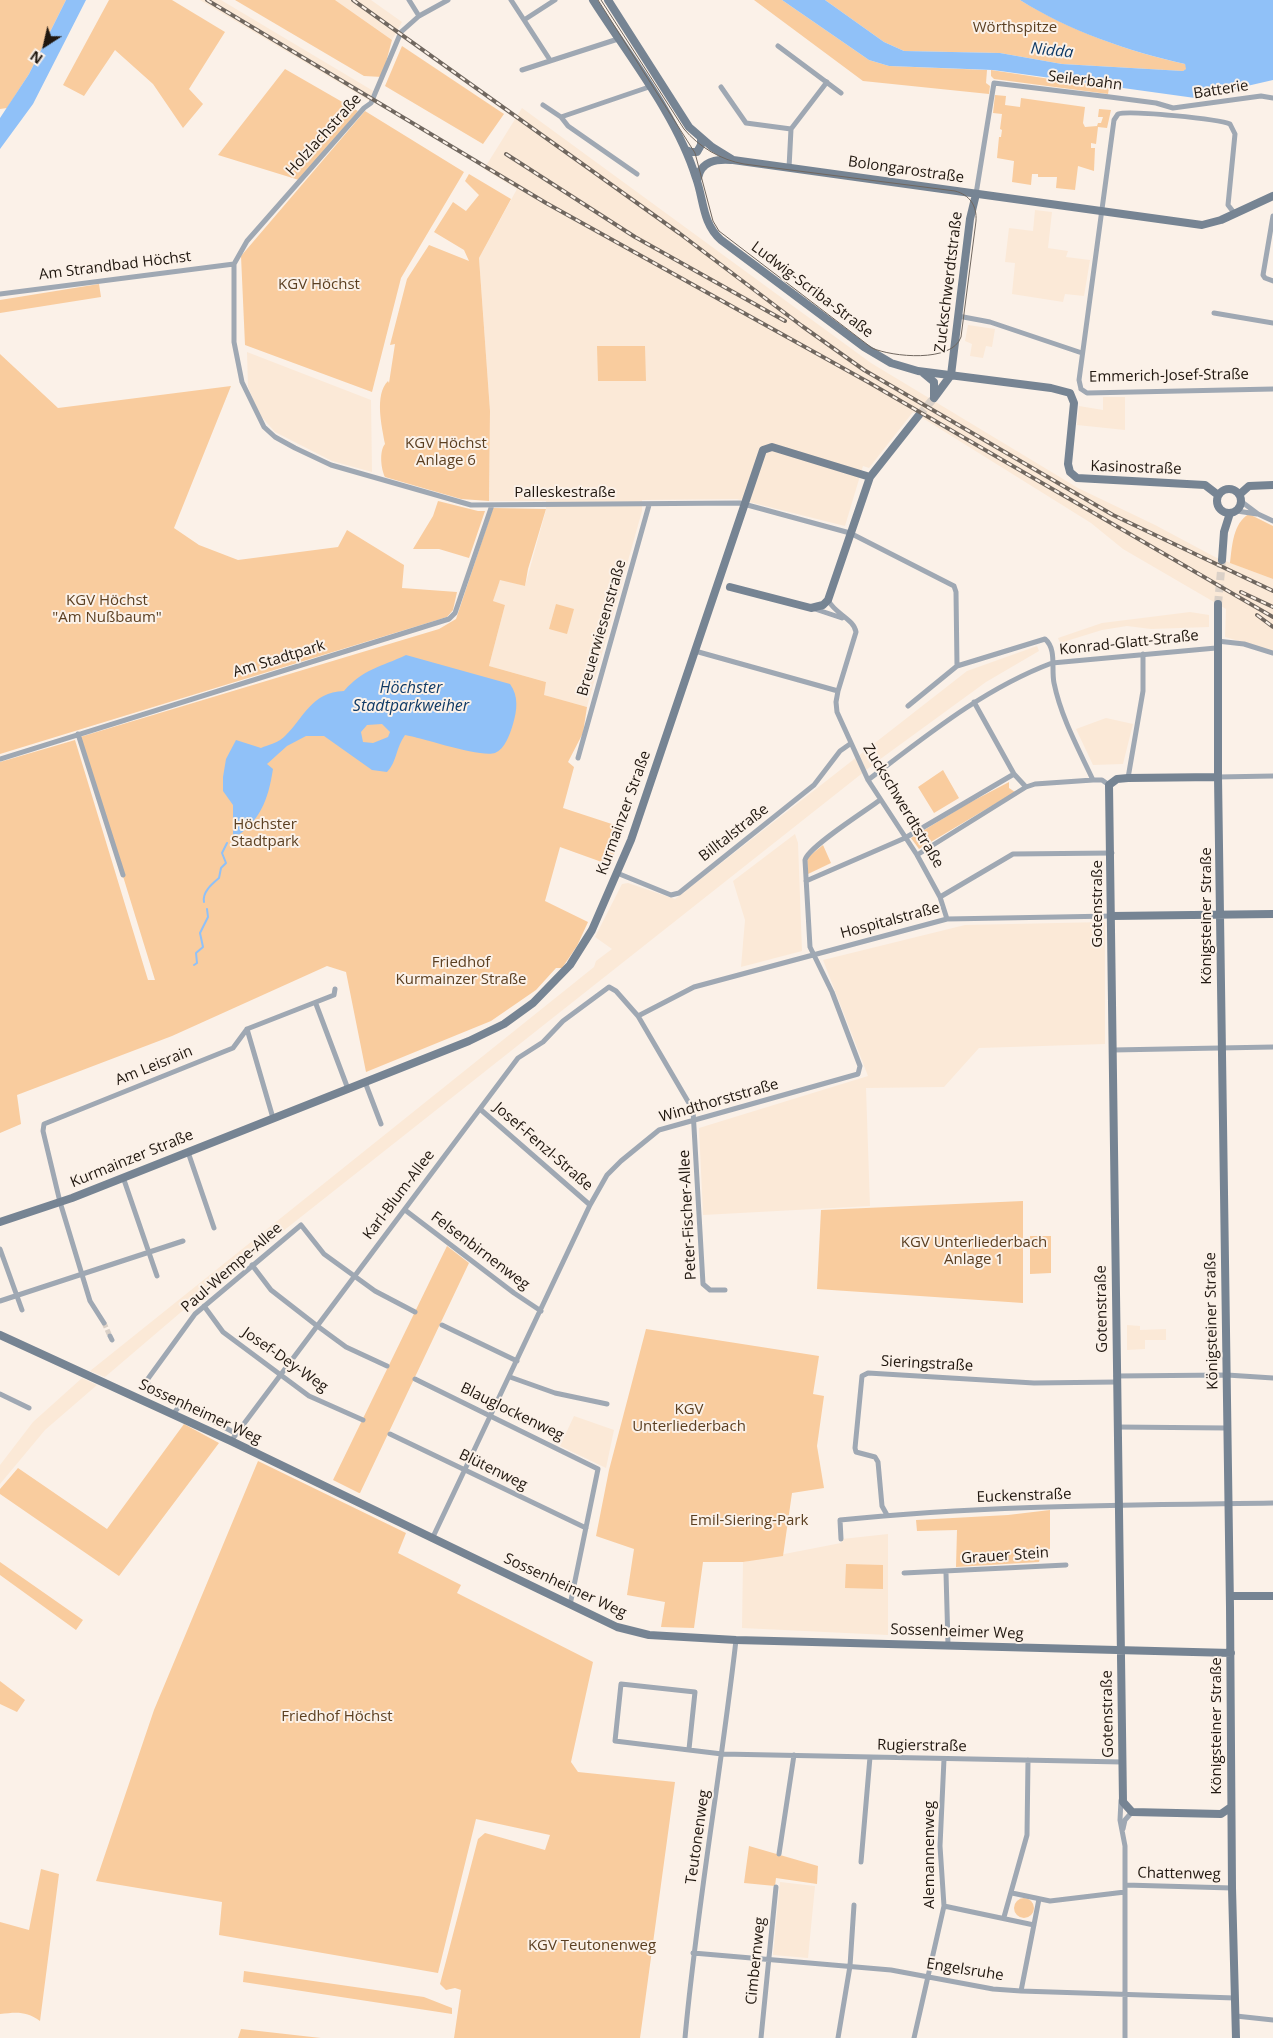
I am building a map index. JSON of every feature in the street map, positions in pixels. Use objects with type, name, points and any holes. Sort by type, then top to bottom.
[{"type":"main road","points":[[593,0],[649,87],[686,150],[697,180]]},
{"type":"main road","name":"Bolongarostraße","points":[[608,0],[684,121],[701,139],[718,152],[733,160],[1202,225],[1235,214],[1273,196]]},
{"type":"main road","points":[[686,150],[697,152],[701,145],[701,139]]},
{"type":"main road","points":[[697,180],[699,171],[706,163],[733,160]]},
{"type":"main road","name":"Ludwig-Scriba-Straße","points":[[697,180],[705,216],[715,234],[870,351],[896,366],[951,375]]},
{"type":"main road","name":"Zuckschwerdtstraße","points":[[951,375],[970,219],[976,194]]},
{"type":"main road","points":[[918,371],[927,374],[934,382],[934,398],[951,375]]},
{"type":"main road","name":"Emmerich-Josef-Straße","points":[[951,375],[1049,388],[1067,391],[1073,395]]},
{"type":"main road","name":"Kasinostraße","points":[[1073,395],[1073,421],[1068,459],[1069,470],[1074,477],[1084,480],[1205,485],[1218,495]]},
{"type":"main road","points":[[723,568],[726,582],[730,587],[811,608],[822,605],[828,600],[870,477],[919,416]]},
{"type":"main road","name":"Kurmainzer Straße","points":[[0,1222],[60,1202],[469,1041],[504,1024],[533,1003],[570,965],[585,944],[617,873],[761,455],[768,447],[870,477]]},
{"type":"main road","points":[[1224,532],[1249,486],[1273,484]]},
{"type":"main road","points":[[1222,560],[1224,532],[1217,502],[1218,495],[1227,488],[1234,490],[1241,498]]},
{"type":"main road","points":[[1220,509],[1234,512]]},
{"type":"main road","points":[[712,599],[730,587]]},
{"type":"main road","name":"Königsteiner Straße","points":[[1218,604],[1216,644],[1231,1653],[1231,1823],[1236,2038]]},
{"type":"main road","points":[[1109,785],[1117,779],[1128,778],[1218,777]]},
{"type":"main road","name":"Gotenstraße","points":[[1109,785],[1112,853],[1122,1792]]},
{"type":"main road","name":"Hospitalstraße","points":[[1112,916],[1273,914]]},
{"type":"main road","name":"Sossenheimer Weg","points":[[0,1334],[231,1441],[616,1627],[641,1634],[736,1640],[1231,1653]]},
{"type":"main road","points":[[1230,1596],[1273,1596]]},
{"type":"main road","points":[[1122,1792],[1124,1806],[1132,1812],[1221,1814],[1231,1806]]},
{"type":"main road","points":[[1221,1814],[1231,1823]]},
{"type":"street","points":[[409,0],[419,16]]},
{"type":"street","name":"Holzlachstraße","points":[[234,264],[247,241],[364,108],[371,104],[398,36],[419,16],[448,0]]},
{"type":"street","points":[[511,0],[550,60]]},
{"type":"street","points":[[524,20],[555,0]]},
{"type":"street","points":[[522,70],[618,39]]},
{"type":"street","points":[[778,46],[841,93]]},
{"type":"street","points":[[789,168],[791,129],[827,82]]},
{"type":"street","name":"Seilerbahn","points":[[976,194],[994,83],[1156,103],[1173,108]]},
{"type":"street","points":[[561,116],[649,87]]},
{"type":"street","points":[[721,87],[746,122],[791,129]]},
{"type":"street","name":"Batterie","points":[[1173,108],[1261,96],[1273,98]]},
{"type":"street","points":[[543,104],[561,116],[568,126],[637,174]]},
{"type":"street","points":[[1172,116],[1173,108]]},
{"type":"street","points":[[1080,389],[1082,353],[1114,120],[1120,113],[1226,122],[1232,126],[1235,134],[1227,200],[1229,208],[1235,214]]},
{"type":"street","points":[[1273,216],[1264,275],[1265,278],[1273,281]]},
{"type":"street","name":"Am Strandbad Höchst","points":[[0,294],[234,264]]},
{"type":"street","name":"Palleskestraße","points":[[234,264],[234,342],[242,382],[256,415],[268,431],[295,448],[331,465],[471,505],[649,505],[736,502],[850,532],[954,586],[956,592],[957,666]]},
{"type":"street","points":[[1214,313],[1273,323]]},
{"type":"street","points":[[958,316],[990,322],[1082,353]]},
{"type":"street","name":"Emmerich-Josef-Straße","points":[[1073,395],[1080,389],[1087,393],[1273,389]]},
{"type":"street","points":[[1241,498],[1258,514],[1273,522]]},
{"type":"street","name":"Am Stadtpark","points":[[0,759],[449,619],[455,613],[492,505]]},
{"type":"street","name":"Breuerwiesenstraße","points":[[578,758],[649,505]]},
{"type":"street","points":[[1234,512],[1258,514]]},
{"type":"street","name":"Zuckschwerdtstraße","points":[[828,600],[835,611],[853,624],[856,632],[838,691],[837,712],[868,780],[917,855],[940,897],[947,919]]},
{"type":"street","points":[[811,608],[845,619]]},
{"type":"street","points":[[908,706],[957,666],[1043,639],[1052,648],[1052,674],[1058,705],[1093,780]]},
{"type":"street","name":"Konrad-Glatt-Straße","points":[[868,780],[974,702],[1035,669],[1052,663],[1143,654],[1216,644],[1244,644],[1273,653]]},
{"type":"street","points":[[695,651],[838,691]]},
{"type":"street","points":[[1128,778],[1143,690],[1143,654]]},
{"type":"street","points":[[974,702],[1014,774],[1026,787]]},
{"type":"street","points":[[78,734],[123,876]]},
{"type":"street","name":"Billtalstraße","points":[[617,873],[670,895],[679,893],[814,785],[840,751],[850,744]]},
{"type":"street","points":[[806,881],[905,838],[1014,774]]},
{"type":"street","points":[[1218,777],[1273,776]]},
{"type":"street","points":[[917,855],[1026,787],[1035,784],[1093,780],[1102,780],[1109,785]]},
{"type":"street","points":[[813,955],[810,947],[806,881],[807,854],[880,800]]},
{"type":"street","points":[[940,897],[1012,854],[1112,853]]},
{"type":"street","name":"Hospitalstraße","points":[[638,1016],[694,987],[947,919],[1112,916]]},
{"type":"street","name":"Windthorststraße","points":[[432,1538],[510,1378],[590,1205],[607,1175],[621,1160],[659,1130],[858,1074],[860,1066],[832,992],[813,955]]},
{"type":"street","name":"Karl-Blum-Allee","points":[[231,1441],[235,1433],[393,1222],[405,1210],[518,1058],[543,1042],[567,1018],[609,988],[616,991],[638,1016]]},
{"type":"street","name":"Am Leisrain","points":[[60,1202],[43,1131],[44,1124],[233,1048],[247,1030],[316,1004],[334,995],[335,989]]},
{"type":"street","points":[[316,1004],[348,1089]]},
{"type":"street","points":[[638,1016],[693,1110],[695,1119]]},
{"type":"street","points":[[247,1030],[273,1118]]},
{"type":"street","points":[[1113,1050],[1273,1047]]},
{"type":"street","points":[[365,1082],[381,1124]]},
{"type":"street","name":"Josef-Fenzl-Straße","points":[[480,1109],[590,1205]]},
{"type":"street","name":"Peter-Fischer-Allee","points":[[695,1119],[703,1284],[710,1290],[725,1290]]},
{"type":"street","points":[[188,1152],[214,1228]]},
{"type":"street","points":[[123,1177],[157,1276]]},
{"type":"street","points":[[60,1202],[90,1301],[104,1323]]},
{"type":"street","name":"Felsenbirnenweg","points":[[405,1210],[541,1311]]},
{"type":"street","name":"Paul-Wempe-Allee","points":[[147,1380],[195,1314],[301,1225],[324,1254],[354,1276]]},
{"type":"street","points":[[0,1301],[183,1241]]},
{"type":"street","points":[[0,1249],[22,1310]]},
{"type":"street","points":[[252,1265],[271,1290],[316,1325],[346,1347],[387,1366]]},
{"type":"street","points":[[354,1276],[375,1292],[415,1312]]},
{"type":"street","name":"Josef-Dey-Weg","points":[[204,1306],[223,1332],[309,1396],[363,1420]]},
{"type":"street","points":[[442,1325],[517,1361]]},
{"type":"street","name":"Sieringstraße","points":[[887,1515],[882,1506],[878,1462],[875,1458],[856,1452],[855,1448],[862,1376],[868,1373],[1034,1383],[1227,1376],[1273,1378]]},
{"type":"street","name":"Blauglockenweg","points":[[415,1378],[598,1469],[586,1528]]},
{"type":"street","points":[[510,1378],[555,1393],[607,1404]]},
{"type":"street","name":"Sossenheimer Weg","points":[[147,1380],[149,1387],[235,1433]]},
{"type":"street","points":[[0,1394],[29,1408]]},
{"type":"street","points":[[173,1414],[182,1403]]},
{"type":"street","points":[[1117,1427],[1227,1428]]},
{"type":"street","name":"Blütenweg","points":[[390,1434],[586,1528]]},
{"type":"street","name":"Euckenstraße","points":[[841,1539],[840,1520],[887,1515],[1118,1504],[1273,1503]]},
{"type":"street","points":[[570,1604],[586,1528]]},
{"type":"street","name":"Grauer Stein","points":[[904,1573],[1066,1565]]},
{"type":"street","name":"Grauer Stein","points":[[946,1572],[948,1645]]},
{"type":"street","name":"Teutonenweg","points":[[684,2038],[693,1953],[722,1754],[736,1640]]},
{"type":"street","name":"Rugierstraße","points":[[689,1749],[695,1692],[621,1684],[615,1741],[722,1754],[1122,1762]]},
{"type":"street","points":[[780,1854],[794,1755]]},
{"type":"street","points":[[861,1862],[870,1757]]},
{"type":"street","name":"Alemannenweg","points":[[914,2038],[944,1906],[940,1846],[944,1759]]},
{"type":"street","points":[[1004,1917],[1027,1835],[1028,1760]]},
{"type":"street","name":"Gotenstraße","points":[[1122,1792],[1120,1820],[1123,1832]]},
{"type":"street","name":"Gotenstraße","points":[[1125,2038],[1123,1832],[1125,1820],[1132,1812]]},
{"type":"street","name":"Chattenweg","points":[[1125,1885],[1232,1888]]},
{"type":"street","name":"Cimbernweg","points":[[761,2038],[776,1887]]},
{"type":"street","name":"Chattenweg","points":[[1012,1893],[1050,1901],[1125,1892]]},
{"type":"street","points":[[1021,1991],[1039,1900]]},
{"type":"street","points":[[838,2038],[850,1966],[854,1905]]},
{"type":"street","points":[[944,1906],[1004,1917],[1034,1925]]},
{"type":"street","name":"Engelsruhe","points":[[693,1953],[891,1970],[1021,1991],[1124,1996],[1235,1998]]},
{"type":"street","points":[[1236,2016],[1273,2020]]},
{"type":"shaded area","points":[[200,0],[221,0],[375,92],[370,101]]},
{"type":"shaded area","points":[[335,0],[371,0],[402,22],[392,40]]},
{"type":"shaded area","points":[[522,108],[871,363],[1078,488],[1155,525],[1215,557],[1273,579],[1273,651],[1225,637],[1226,609],[1123,549],[1091,523],[913,412],[869,468],[863,466],[845,526],[737,499],[642,500],[642,511],[587,707],[543,695],[546,682],[489,666],[505,605],[493,601],[500,579],[525,586],[546,510],[546,501],[489,501],[490,411],[479,258],[517,189],[484,169]]},
{"type":"shaded area","points":[[1035,210],[1052,212],[1048,248],[1068,251],[1066,257],[1090,260],[1084,296],[1065,294],[1063,302],[1012,294],[1015,263],[1005,262],[1009,228],[1033,231]]},
{"type":"shaded area","points":[[968,325],[995,329],[992,347],[986,346],[983,358],[970,356],[972,344],[965,341]]},
{"type":"shaded area","points":[[247,352],[371,400],[372,472],[332,461],[275,432],[259,414],[248,387]]},
{"type":"shaded area","points":[[1103,397],[1125,397],[1125,430],[1077,425],[1079,406],[1103,410]]},
{"type":"shaded area","points":[[1190,612],[1209,615],[1209,627],[1151,629],[1127,626],[1102,630],[1060,643],[1058,638],[1102,623]]},
{"type":"shaded area","points":[[1037,646],[1039,651],[986,682],[879,760],[187,1307],[105,1377],[90,1371],[594,967],[596,961],[612,949],[595,937],[622,884],[628,883],[675,899],[967,671]]},
{"type":"shaded area","points":[[1106,718],[1133,724],[1123,764],[1093,765],[1076,729]]},
{"type":"shaded area","points":[[795,834],[798,843],[802,951],[741,967],[745,920],[733,881]]},
{"type":"shaded area","points":[[1105,922],[1105,1044],[979,1048],[944,1087],[866,1088],[870,1206],[703,1215],[699,1128],[868,1076],[823,960],[965,925]]},
{"type":"shaded area","points":[[1127,1325],[1140,1326],[1140,1330],[1166,1329],[1166,1340],[1145,1340],[1145,1349],[1127,1350]]},
{"type":"shaded area","points":[[82,1378],[97,1385],[45,1430],[0,1484],[0,1465],[33,1422]]},
{"type":"shaded area","points":[[574,1416],[614,1430],[606,1468],[560,1446]]},
{"type":"shaded area","points":[[888,1534],[888,1635],[742,1628],[743,1562],[841,1543],[842,1539]]},
{"type":"shaded area","points":[[780,1882],[815,1886],[808,1958],[773,1955]]},
{"type":"green space","points":[[0,0],[66,0],[29,74],[7,108],[0,109]]},
{"type":"green space","points":[[109,0],[172,0],[225,32],[189,89],[203,104],[183,128],[153,84],[115,50],[84,96],[63,85]]},
{"type":"green space","points":[[235,0],[335,0],[392,40],[382,77],[364,76]]},
{"type":"green space","points":[[754,0],[782,0],[869,60],[889,66],[987,70],[986,83],[990,86],[989,94],[863,81]]},
{"type":"green space","name":"Wörthspitze","points":[[825,0],[1020,0],[1059,21],[1100,39],[1142,53],[1185,64],[1187,69],[1183,71],[1062,64],[1000,53],[904,51],[884,42]]},
{"type":"green space","points":[[402,46],[504,114],[483,144],[385,86]]},
{"type":"green space","points":[[285,69],[358,111],[299,180],[218,155]]},
{"type":"green space","points":[[991,70],[1109,88],[1108,94],[994,79],[991,76]]},
{"type":"green space","points":[[995,95],[1006,96],[1005,105],[1020,107],[1021,98],[1085,107],[1083,123],[1085,127],[1097,126],[1098,123],[1101,123],[1103,117],[1098,117],[1099,109],[1111,110],[1107,128],[1098,127],[1096,144],[1091,143],[1091,148],[1095,148],[1094,171],[1078,166],[1075,190],[1056,188],[1057,177],[1038,177],[1038,174],[1032,174],[1031,185],[1012,182],[1014,161],[997,158],[999,137],[1001,137],[1002,130],[1000,129],[1002,114],[993,113]]},
{"type":"green space","name":"KGV Höchst","points":[[365,111],[464,172],[401,278],[372,392],[245,345],[241,256]]},
{"type":"green space","name":"KGV Höchst Anlage 6","points":[[469,174],[511,199],[479,258],[490,411],[489,501],[461,499],[385,477],[381,460],[385,444],[380,411],[381,394],[388,381],[389,383],[395,344],[390,345],[407,279],[429,245],[469,261],[464,250],[434,232],[453,202],[466,211],[479,195],[465,181]]},
{"type":"green space","points":[[99,284],[101,297],[0,313],[0,300]]},
{"type":"green space","points":[[597,346],[645,346],[646,381],[598,381]]},
{"type":"green space","name":"KGV Höchst \"Am Nußbaum\"","points":[[0,354],[58,408],[231,386],[174,528],[199,545],[238,560],[338,547],[347,530],[404,565],[402,588],[457,592],[453,610],[447,617],[0,754]]},
{"type":"green space","points":[[438,501],[485,511],[469,558],[439,549],[413,549],[433,516]]},
{"type":"green space","name":"Höchster Stadtpark","points":[[493,508],[546,509],[528,569],[525,586],[500,580],[493,601],[505,605],[489,666],[546,682],[544,695],[587,707],[583,733],[568,762],[574,767],[563,808],[624,828],[610,865],[560,847],[545,901],[588,922],[577,946],[562,968],[556,968],[536,990],[491,1021],[366,1072],[346,972],[327,966],[172,1036],[17,1095],[21,1124],[0,1133],[0,762],[75,740],[148,980],[155,980],[80,737],[439,629],[456,619]]},
{"type":"green space","points":[[1249,514],[1273,526],[1273,579],[1230,563],[1236,529]]},
{"type":"green space","points":[[556,604],[574,609],[567,634],[549,629]]},
{"type":"green space","points":[[943,770],[959,798],[934,813],[918,787]]},
{"type":"green space","points":[[1009,782],[1009,788],[1015,792],[919,849],[911,838],[967,804]]},
{"type":"green space","points":[[823,845],[831,863],[808,874],[807,858]]},
{"type":"green space","name":"KGV Unterliederbach Anlage 1","points":[[1023,1201],[1023,1303],[817,1289],[821,1210]]},
{"type":"green space","points":[[1030,1236],[1051,1236],[1051,1273],[1030,1274]]},
{"type":"green space","points":[[447,1246],[469,1263],[359,1493],[333,1480]]},
{"type":"green space","name":"KGV Unterliederbach","points":[[646,1329],[819,1356],[813,1394],[824,1396],[817,1446],[824,1488],[792,1493],[783,1556],[743,1562],[703,1562],[694,1628],[661,1627],[665,1602],[627,1595],[634,1549],[596,1536],[609,1470]]},
{"type":"green space","points":[[184,1424],[219,1443],[119,1576],[0,1494],[0,1489],[18,1468],[107,1529]]},
{"type":"green space","name":"Friedhof Höchst","points":[[258,1461],[406,1533],[398,1553],[461,1585],[457,1593],[593,1662],[571,1762],[578,1772],[675,1782],[640,2038],[454,2038],[461,1990],[455,1988],[446,1990],[440,1984],[478,1839],[485,1833],[545,1850],[550,1835],[476,1819],[438,1973],[219,1935],[222,1902],[96,1881],[154,1710]]},
{"type":"green space","points":[[1050,1510],[1050,1549],[1042,1549],[1039,1562],[956,1567],[957,1530],[917,1531],[916,1520],[1008,1515]]},
{"type":"green space","points":[[0,1562],[83,1620],[76,1630],[0,1575]]},
{"type":"green space","points":[[846,1564],[883,1565],[883,1589],[845,1588]]},
{"type":"green space","points":[[0,1681],[25,1700],[17,1712],[0,1704]]},
{"type":"green space","points":[[749,1846],[818,1866],[817,1884],[776,1878],[775,1886],[744,1883]]},
{"type":"green space","points":[[41,1869],[59,1874],[40,2021],[30,2015],[21,2013],[0,2014],[0,1922],[29,1930]]},
{"type":"green space","points":[[1024,1898],[1031,1901],[1034,1908],[1031,1915],[1024,1918],[1017,1915],[1014,1908],[1017,1901]]},
{"type":"green space","points":[[244,1971],[424,1997],[452,2008],[452,2014],[243,1982]]},
{"type":"green space","points":[[241,2029],[321,2038],[238,2038]]},
{"type":"water","points":[[66,0],[86,0],[33,104],[0,149],[0,118],[29,74]]},
{"type":"water","points":[[782,0],[825,0],[884,42],[904,51],[1000,53],[1062,64],[1183,71],[1186,69],[1185,64],[1142,53],[1100,39],[1058,21],[1020,0],[1273,0],[1273,80],[1195,98],[993,70],[889,66],[869,60]]},
{"type":"water","name":"Höchster Stadtparkweiher","points":[[406,655],[510,684],[515,693],[516,709],[507,741],[502,748],[495,753],[478,753],[405,735],[393,764],[387,772],[372,770],[324,736],[306,736],[287,746],[267,764],[273,769],[268,791],[261,809],[250,825],[233,839],[233,805],[223,791],[223,777],[226,759],[236,740],[261,748],[277,742],[292,729],[316,701],[333,692],[344,691],[365,673]],"holes":[[[382,724],[390,732],[388,737],[373,743],[363,742],[361,732],[367,725]]]},
{"type":"waterway","points":[[204,902],[206,892],[219,878],[221,868],[226,863],[222,853],[227,843]]},
{"type":"waterway","points":[[194,965],[197,963],[196,953],[203,947],[200,933],[208,917],[207,909]]},
{"type":"tunnel","points":[[919,415],[934,398]]},
{"type":"tunnel","points":[[1218,604],[1222,560]]},
{"type":"tunnel","points":[[104,1323],[110,1336]]},
{"type":"tram line","points":[[598,0],[695,153],[713,221],[719,231],[872,348],[893,354],[921,356],[946,351],[955,345],[961,337],[976,221],[974,206],[965,195],[955,191],[744,164],[711,152],[696,142],[684,129],[601,0]]},
{"type":"railway","points":[[207,0],[546,203],[868,382],[1273,617]]},
{"type":"railway","points":[[353,0],[679,233],[802,326],[864,370],[1113,515],[1273,591]]},
{"type":"railway","points":[[506,154],[635,237],[785,321]]},
{"type":"railway","points":[[1241,592],[1273,607]]},
{"type":"railway","points":[[1257,615],[1273,627]]},
{"type":"water label","name":"Nidda","points":[[1052,51]]},
{"type":"park label","name":"Friedhof Kurmainzer Straße","points":[[461,972]]},
{"type":"park label","name":"Emil-Siering-Park","points":[[749,1521]]},
{"type":"park label","name":"KGV Teutonenweg","points":[[592,1946]]}]
